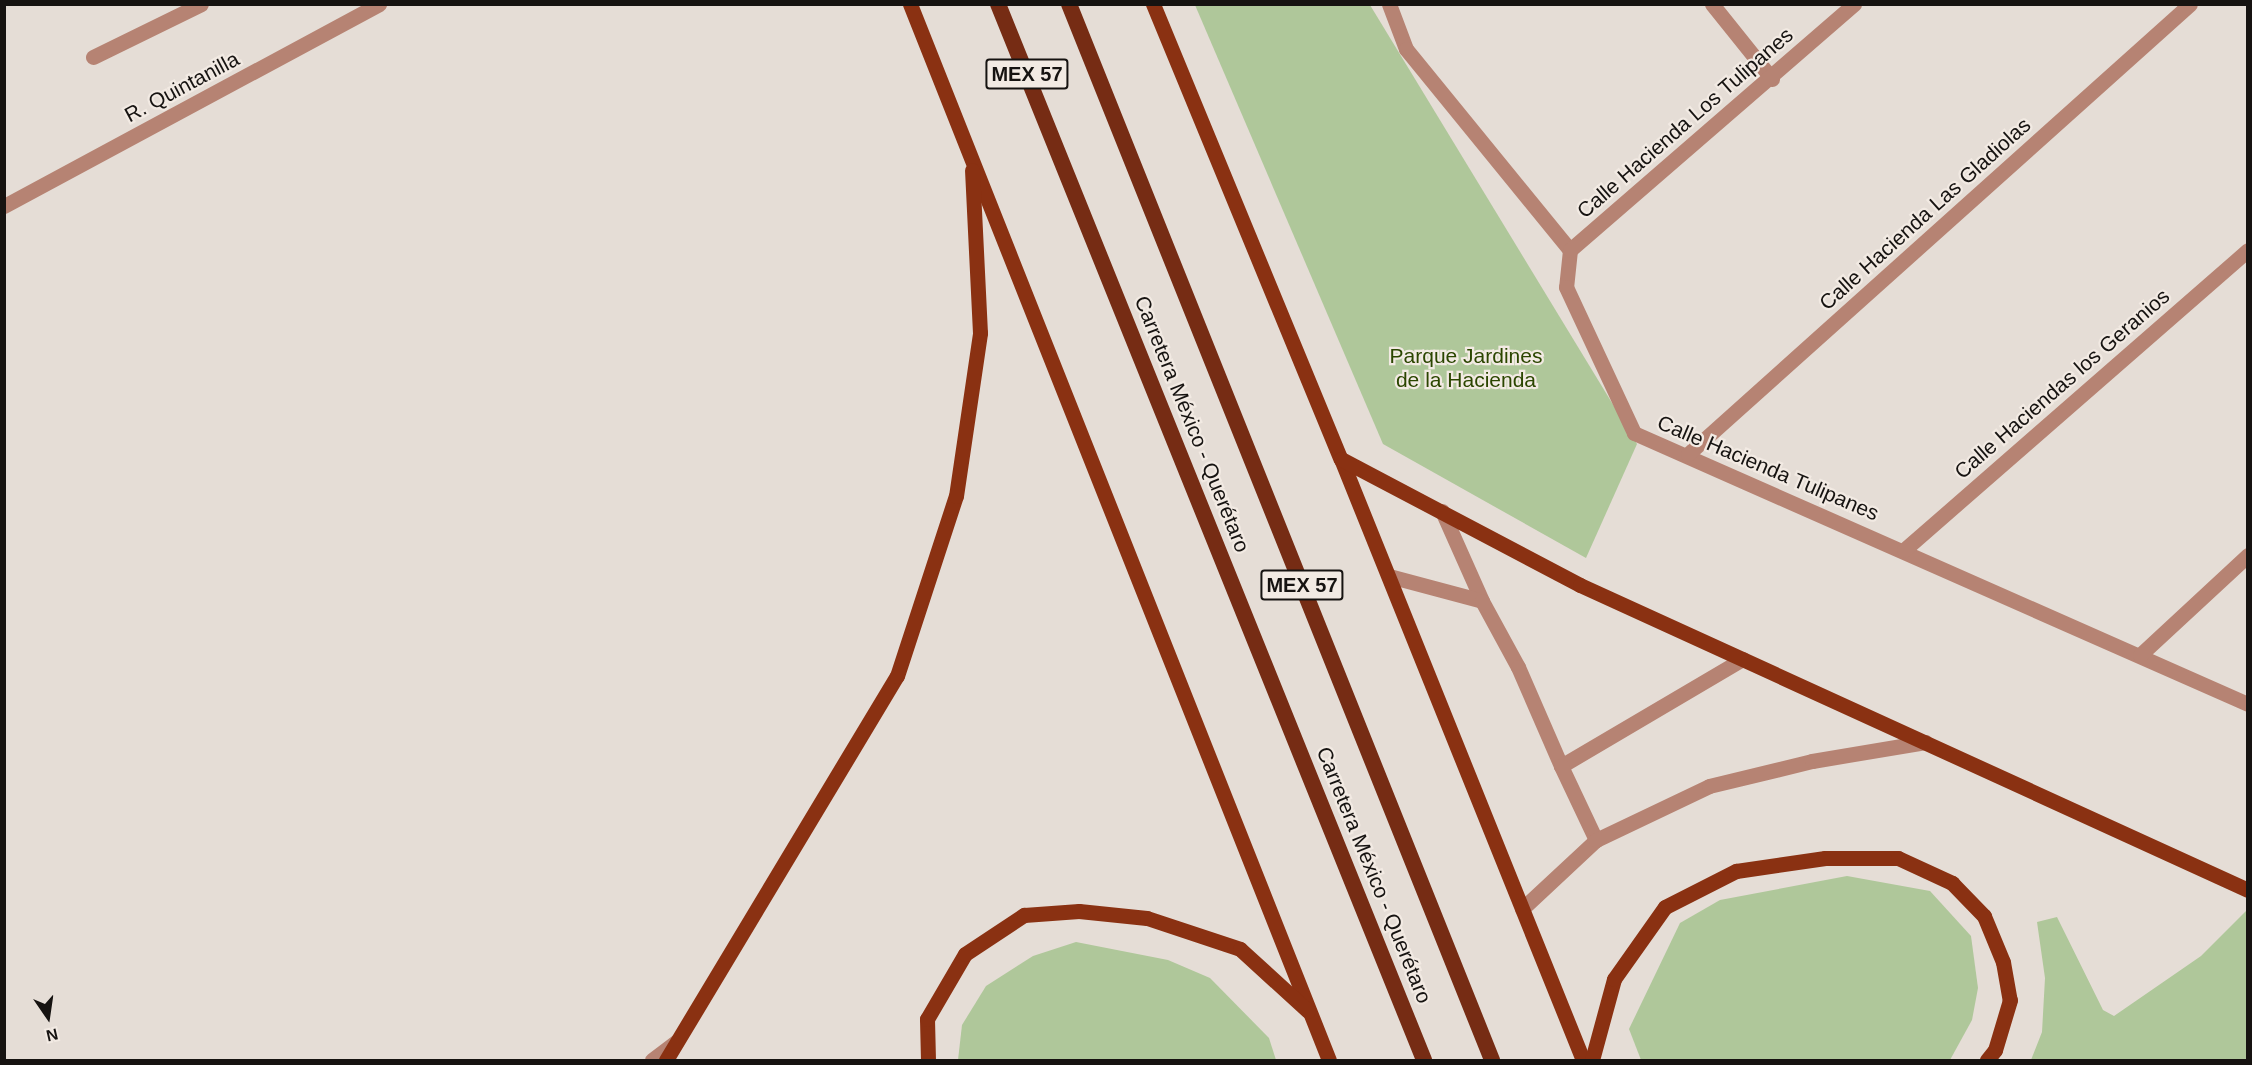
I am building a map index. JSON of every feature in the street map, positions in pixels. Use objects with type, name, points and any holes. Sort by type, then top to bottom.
[{"type":"highway","name":"Carretera México - Querétaro","points":[[998,4],[1424,1060]]},
{"type":"highway","name":"Carretera México - Querétaro","points":[[1069,4],[1492,1060]]},
{"type":"main road","points":[[910,4],[1329,1060]]},
{"type":"main road","points":[[1153,4],[1389,576],[1583,1060]]},
{"type":"main road","points":[[666,1060],[897,676],[956,496],[978,344],[972,158]]},
{"type":"main road","points":[[1341,459],[1580,585],[2247,890]]},
{"type":"main road","points":[[1592,1060],[1614,979],[1665,907],[1736,871],[1825,858],[1898,858],[1952,883],[1984,916],[2003,962],[2010,1000],[1995,1050],[1987,1060]]},
{"type":"main road","points":[[928,1060],[927,1019],[965,954],[1024,915],[1078,911],[1148,918],[1240,949],[1311,1013]]},
{"type":"street","points":[[93,57],[201,4]]},
{"type":"street","name":"R. Quintanilla","points":[[4,206],[379,4]]},
{"type":"street","points":[[1389,4],[1406,49],[1570,250]]},
{"type":"street","points":[[1712,4],[1772,79]]},
{"type":"street","name":"Calle Hacienda Los Tulipanes","points":[[1570,250],[1772,79],[1854,4]]},
{"type":"street","name":"Calle Hacienda Las Gladiolas","points":[[1688,454],[2190,4]]},
{"type":"street","name":"Calle Hacienda Tulipanes","points":[[1570,250],[1566,287],[1634,433],[1688,454],[2247,704]]},
{"type":"street","name":"Calle Haciendas los Geranios","points":[[1904,550],[2247,250]]},
{"type":"street","points":[[1442,511],[1482,601],[1518,668],[1596,840]]},
{"type":"street","points":[[2140,655],[2247,555]]},
{"type":"street","points":[[1389,576],[1482,601]]},
{"type":"street","points":[[1561,766],[1743,659]]},
{"type":"street","points":[[1522,909],[1596,840],[1709,786],[1812,761],[1925,742]]},
{"type":"street","points":[[652,1060],[677,1041]]},
{"type":"green space","name":"Parque Jardines de la Hacienda","points":[[1195,5],[1370,5],[1637,444],[1586,558],[1383,444]]},
{"type":"green space","points":[[1847,876],[1930,891],[1971,936],[1978,988],[1972,1020],[1950,1060],[1641,1060],[1629,1029],[1680,923],[1720,900]]},
{"type":"green space","points":[[2247,910],[2247,1060],[2031,1060],[2042,1032],[2045,978],[2037,922],[2057,917],[2103,1010],[2114,1016],[2201,956]]},
{"type":"green space","points":[[1076,942],[1168,960],[1210,978],[1269,1038],[1276,1060],[958,1060],[962,1025],[986,986],[1033,956]]}]
